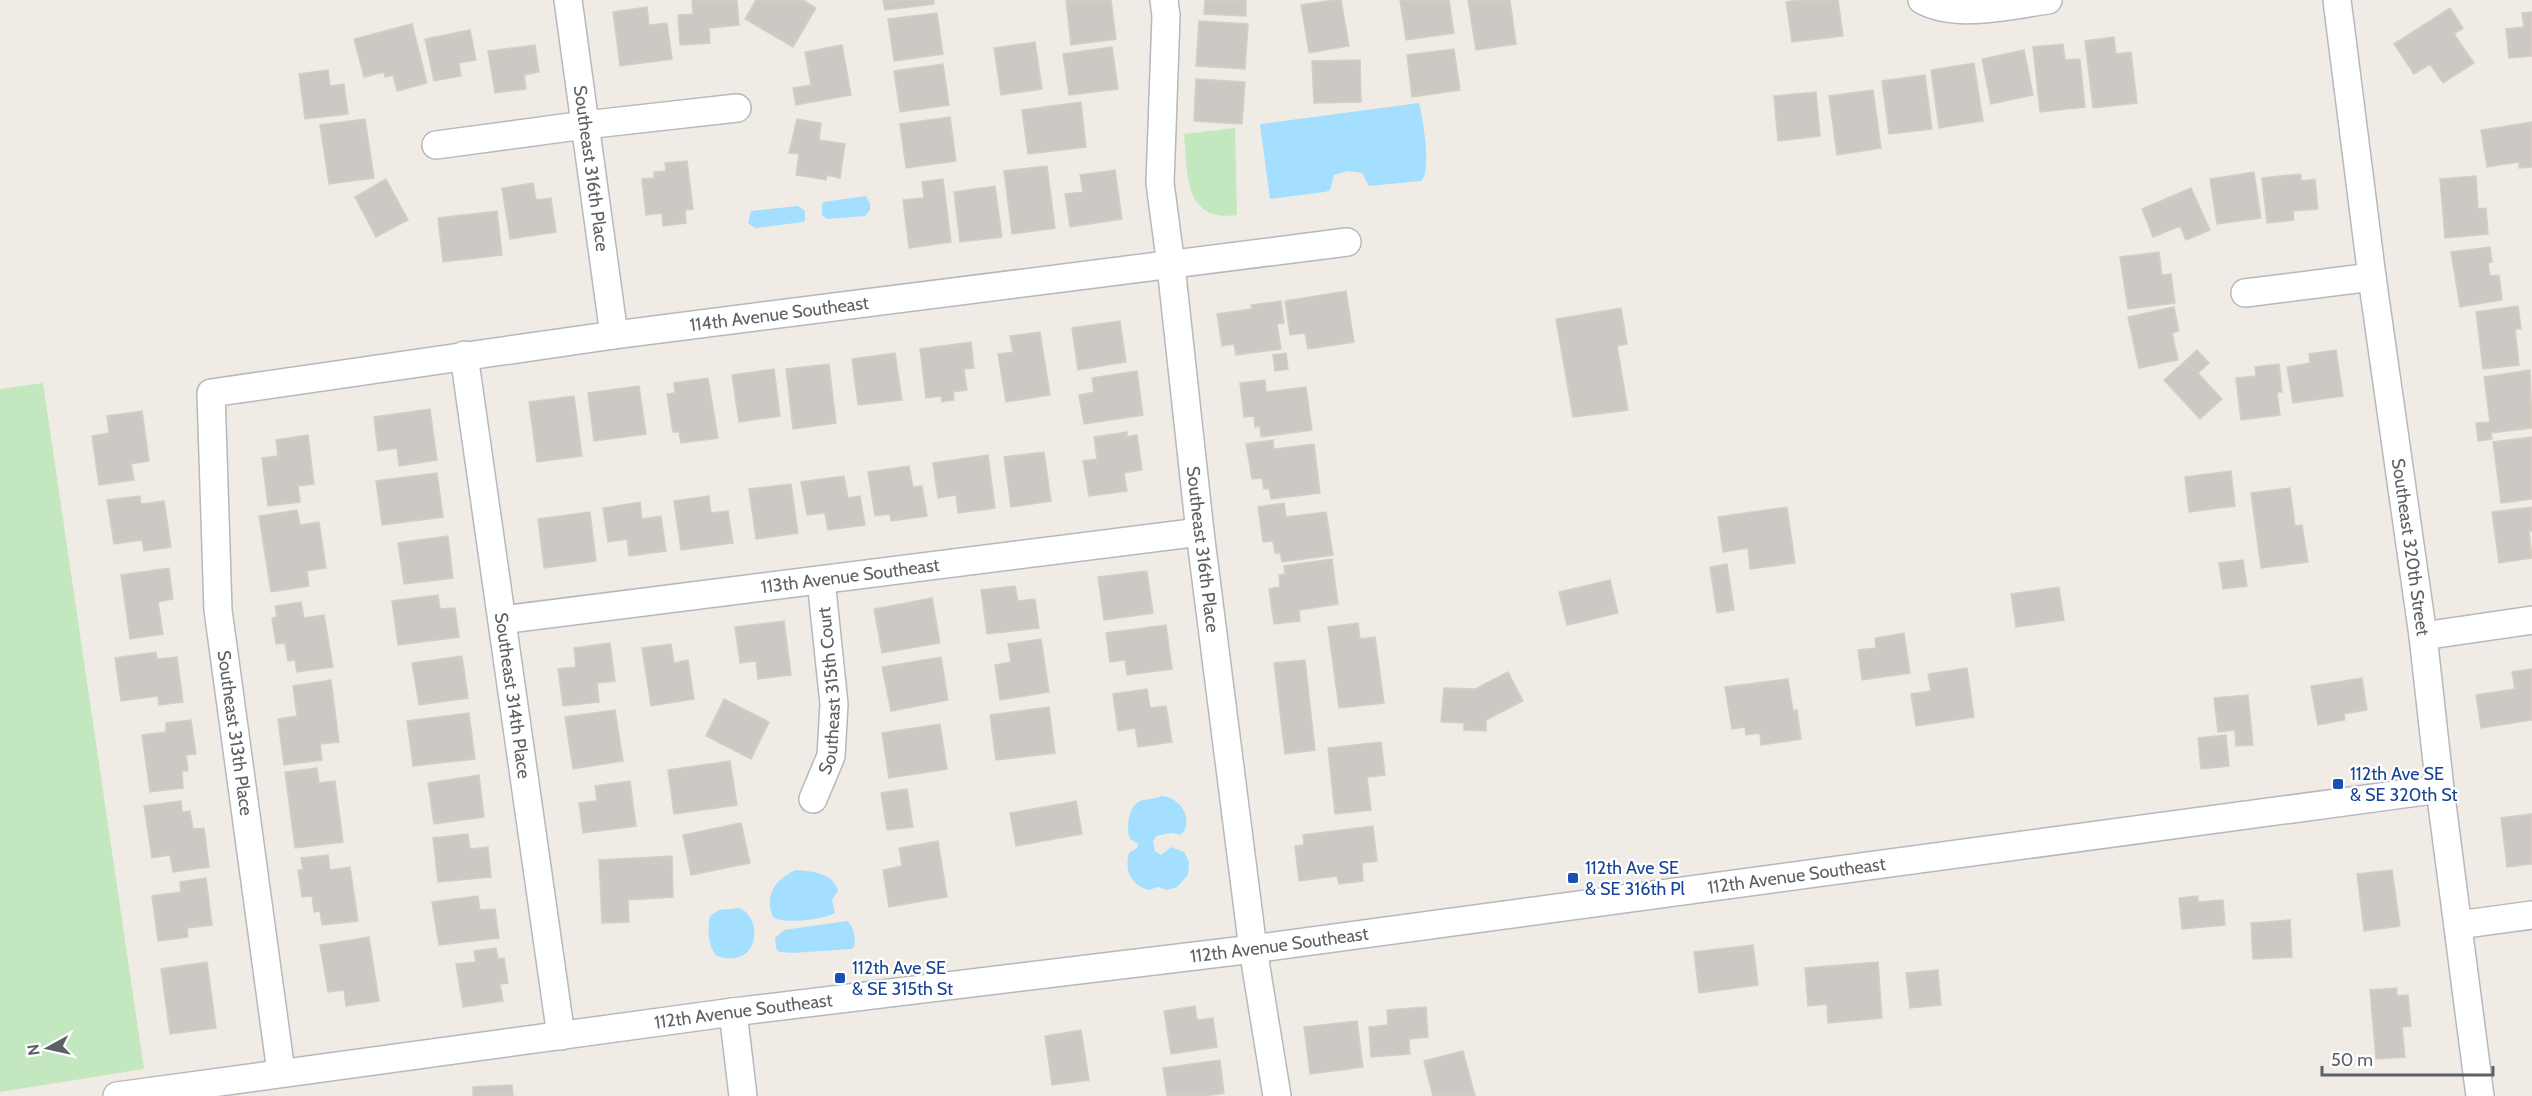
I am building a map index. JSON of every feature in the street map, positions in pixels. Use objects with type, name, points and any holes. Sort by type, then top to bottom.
[{"type":"street","name":"Southeast 316th Place","points":[[568,0],[614,335]]},
{"type":"street","name":"Southeast 316th Place","points":[[1164,0],[1166,16],[1160,183],[1200,532],[1253,950],[1277,1096]]},
{"type":"street","points":[[1922,0],[1945,8],[1972,9],[2048,0]]},
{"type":"street","name":"Southeast 320th Street","points":[[2337,0],[2372,278],[2423,636],[2440,789],[2480,1096]]},
{"type":"street","points":[[436,145],[737,108]]},
{"type":"street","name":"114th Avenue Southeast","points":[[211,393],[614,335],[1347,242]]},
{"type":"street","points":[[2245,293],[2372,278]]},
{"type":"street","name":"Southeast 314th Place","points":[[464,355],[561,1036]]},
{"type":"street","name":"Southeast 313th Place","points":[[211,393],[218,610],[281,1072]]},
{"type":"street","name":"113th Avenue Southeast","points":[[501,620],[1200,532]]},
{"type":"street","name":"Southeast 315th Court","points":[[813,799],[831,756],[834,704],[821,580]]},
{"type":"street","points":[[2423,636],[2532,620]]},
{"type":"street","name":"112th Avenue Southeast","points":[[123,1096],[281,1072],[733,1012],[1253,950],[2440,789]]},
{"type":"street","points":[[2457,925],[2532,915]]},
{"type":"street","points":[[733,1012],[743,1096]]},
{"type":"green space","points":[[1235,128],[1237,215],[1219,215],[1206,211],[1192,192],[1186,164],[1184,134]]},
{"type":"green space","points":[[43,383],[144,1069],[0,1092],[0,389]]},
{"type":"water","points":[[1419,103],[1426,156],[1426,167],[1421,181],[1369,186],[1362,173],[1348,171],[1334,175],[1330,190],[1325,192],[1270,199],[1260,124]]},
{"type":"water","points":[[866,196],[870,203],[870,210],[865,216],[827,219],[822,215],[824,202]]},
{"type":"water","points":[[798,206],[805,211],[803,222],[755,228],[748,223],[751,211]]},
{"type":"water","points":[[1161,796],[1168,797],[1179,804],[1186,816],[1186,823],[1181,835],[1171,833],[1156,836],[1153,842],[1155,851],[1161,855],[1171,847],[1184,852],[1189,862],[1188,875],[1177,887],[1167,890],[1158,887],[1149,890],[1133,881],[1128,871],[1129,853],[1137,848],[1138,844],[1130,839],[1129,819],[1132,809],[1138,802]]},
{"type":"water","points":[[796,870],[821,874],[832,880],[838,891],[832,900],[835,913],[804,920],[786,921],[773,917],[770,902],[773,889],[782,878]]},
{"type":"water","points":[[739,908],[747,913],[752,921],[754,940],[750,949],[742,956],[732,958],[717,956],[709,937],[710,916],[719,910]]},
{"type":"water","points":[[847,921],[855,937],[854,947],[851,949],[793,953],[779,952],[776,948],[775,938],[784,930]]},
{"type":"building","points":[[692,0],[737,0],[739,25],[709,28],[710,43],[680,45],[678,15],[693,14]]},
{"type":"building","points":[[756,0],[803,0],[816,8],[793,47],[745,19]]},
{"type":"building","points":[[883,0],[934,0],[934,4],[885,10]]},
{"type":"building","points":[[1066,0],[1111,0],[1116,39],[1071,45]]},
{"type":"building","points":[[1205,0],[1246,0],[1246,16],[1204,14]]},
{"type":"building","points":[[1341,0],[1349,46],[1309,53],[1301,5]]},
{"type":"building","points":[[1400,0],[1449,0],[1454,33],[1406,40]]},
{"type":"building","points":[[1468,0],[1510,0],[1516,44],[1476,50]]},
{"type":"building","points":[[1838,0],[1843,36],[1792,42],[1786,2]]},
{"type":"building","points":[[647,7],[649,25],[667,23],[672,59],[620,66],[613,12]]},
{"type":"building","points":[[2450,8],[2463,28],[2454,34],[2474,63],[2443,83],[2430,64],[2414,74],[2394,44]]},
{"type":"building","points":[[2532,12],[2532,56],[2509,58],[2506,29],[2524,27],[2522,13]]},
{"type":"building","points":[[937,13],[943,54],[894,61],[888,19]]},
{"type":"building","points":[[1199,21],[1248,24],[1245,69],[1196,66]]},
{"type":"building","points":[[412,24],[427,83],[397,91],[393,75],[385,77],[384,72],[364,77],[354,39]]},
{"type":"building","points":[[470,30],[476,60],[459,63],[461,76],[434,81],[425,39]]},
{"type":"building","points":[[2114,37],[2116,54],[2131,52],[2137,103],[2093,108],[2085,41]]},
{"type":"building","points":[[1035,42],[1042,89],[1001,95],[994,48]]},
{"type":"building","points":[[2063,44],[2065,60],[2080,59],[2085,107],[2040,112],[2033,47]]},
{"type":"building","points":[[535,45],[539,72],[524,75],[526,89],[495,93],[488,51]]},
{"type":"building","points":[[842,45],[851,95],[796,105],[793,88],[811,85],[805,52]]},
{"type":"building","points":[[1112,47],[1118,89],[1069,95],[1063,54]]},
{"type":"building","points":[[1454,49],[1460,90],[1412,97],[1407,55]]},
{"type":"building","points":[[2024,50],[2033,95],[1991,104],[1982,59]]},
{"type":"building","points":[[1360,60],[1361,102],[1314,103],[1312,61]]},
{"type":"building","points":[[1974,63],[1983,121],[1939,128],[1931,70]]},
{"type":"building","points":[[943,64],[949,105],[900,112],[894,71]]},
{"type":"building","points":[[328,70],[330,86],[344,84],[348,114],[305,119],[299,74]]},
{"type":"building","points":[[1925,75],[1932,129],[1889,134],[1882,81]]},
{"type":"building","points":[[1196,79],[1245,82],[1242,124],[1194,121]]},
{"type":"building","points":[[1873,90],[1881,148],[1837,155],[1829,96]]},
{"type":"building","points":[[1816,92],[1820,136],[1778,141],[1774,96]]},
{"type":"building","points":[[1081,102],[1086,147],[1028,154],[1022,110]]},
{"type":"building","points":[[950,117],[956,161],[906,168],[900,124]]},
{"type":"building","points":[[365,119],[374,178],[329,184],[320,125]]},
{"type":"building","points":[[797,119],[821,123],[819,140],[845,144],[840,178],[827,175],[826,180],[796,175],[799,154],[789,153]]},
{"type":"building","points":[[2532,122],[2532,167],[2519,168],[2519,162],[2487,167],[2481,130]]},
{"type":"building","points":[[687,161],[693,209],[685,210],[686,223],[663,226],[662,213],[646,215],[642,179],[654,178],[654,172],[666,171],[665,163]]},
{"type":"building","points":[[1047,166],[1055,228],[1012,234],[1004,171]]},
{"type":"building","points":[[1115,170],[1122,219],[1070,227],[1065,194],[1083,192],[1080,175]]},
{"type":"building","points":[[2254,172],[2261,218],[2217,224],[2210,179]]},
{"type":"building","points":[[2301,174],[2301,181],[2315,179],[2318,209],[2293,211],[2294,220],[2267,223],[2262,178]]},
{"type":"building","points":[[2476,176],[2478,209],[2486,208],[2488,234],[2445,238],[2440,179]]},
{"type":"building","points":[[386,179],[408,220],[376,237],[355,197]]},
{"type":"building","points":[[943,179],[951,242],[909,248],[903,200],[924,198],[922,182]]},
{"type":"building","points":[[533,183],[536,200],[551,198],[556,232],[510,239],[502,188]]},
{"type":"building","points":[[995,186],[1002,237],[960,242],[954,192]]},
{"type":"building","points":[[2191,188],[2210,230],[2186,240],[2180,226],[2153,237],[2142,209]]},
{"type":"building","points":[[497,211],[502,255],[443,262],[438,218]]},
{"type":"building","points":[[2490,247],[2492,262],[2488,263],[2490,276],[2499,275],[2502,300],[2460,307],[2451,252]]},
{"type":"building","points":[[2159,252],[2162,275],[2171,274],[2175,303],[2128,309],[2120,257]]},
{"type":"building","points":[[1346,291],[1354,342],[1308,349],[1305,333],[1290,335],[1285,301]]},
{"type":"building","points":[[1281,301],[1284,323],[1277,324],[1281,349],[1236,355],[1234,344],[1222,346],[1217,314],[1252,309],[1251,305]]},
{"type":"building","points":[[2518,306],[2521,329],[2515,329],[2519,365],[2483,369],[2476,312]]},
{"type":"building","points":[[2174,307],[2179,331],[2172,333],[2178,360],[2139,368],[2128,317]]},
{"type":"building","points":[[1621,308],[1627,344],[1617,346],[1628,410],[1573,417],[1556,319]]},
{"type":"building","points":[[1120,321],[1126,362],[1078,370],[1072,328]]},
{"type":"building","points":[[1040,332],[1050,395],[1006,402],[998,354],[1013,352],[1010,336]]},
{"type":"building","points":[[971,342],[974,368],[964,369],[967,390],[953,392],[954,400],[942,402],[941,396],[926,398],[920,349]]},
{"type":"building","points":[[2197,350],[2209,363],[2198,373],[2222,399],[2200,419],[2164,380]]},
{"type":"building","points":[[2336,350],[2343,396],[2293,403],[2287,367],[2310,363],[2309,354]]},
{"type":"building","points":[[895,353],[902,400],[858,405],[852,359]]},
{"type":"building","points":[[1286,353],[1288,369],[1275,371],[1273,355]]},
{"type":"building","points":[[829,364],[836,423],[793,429],[786,369]]},
{"type":"building","points":[[2279,364],[2282,392],[2277,392],[2280,415],[2241,420],[2236,378],[2256,376],[2255,367]]},
{"type":"building","points":[[774,369],[780,416],[739,422],[732,375]]},
{"type":"building","points":[[2530,370],[2532,428],[2491,433],[2492,439],[2478,441],[2476,423],[2490,422],[2484,377]]},
{"type":"building","points":[[1137,371],[1143,415],[1084,424],[1079,395],[1094,392],[1092,378]]},
{"type":"building","points":[[708,378],[718,438],[681,443],[679,432],[673,432],[667,394],[675,393],[674,383]]},
{"type":"building","points":[[1265,380],[1266,392],[1306,387],[1312,430],[1261,437],[1260,426],[1255,427],[1254,416],[1244,417],[1240,383]]},
{"type":"building","points":[[639,386],[646,434],[594,441],[588,393]]},
{"type":"building","points":[[574,396],[582,456],[537,462],[529,402]]},
{"type":"building","points":[[430,409],[437,460],[399,466],[397,448],[378,451],[374,417]]},
{"type":"building","points":[[142,411],[149,461],[131,464],[134,480],[99,485],[92,436],[109,433],[107,416]]},
{"type":"building","points":[[1127,432],[1127,437],[1137,435],[1142,470],[1124,473],[1127,491],[1089,496],[1083,461],[1097,459],[1094,437]]},
{"type":"building","points":[[308,435],[314,484],[298,486],[300,502],[268,506],[262,458],[278,456],[276,440]]},
{"type":"building","points":[[2532,437],[2532,499],[2501,503],[2493,442]]},
{"type":"building","points":[[1273,440],[1274,449],[1314,444],[1320,493],[1271,499],[1269,488],[1264,489],[1262,478],[1252,479],[1246,444]]},
{"type":"building","points":[[1044,452],[1051,501],[1011,507],[1004,457]]},
{"type":"building","points":[[988,455],[995,508],[958,513],[956,495],[938,498],[933,463]]},
{"type":"building","points":[[909,466],[913,487],[922,486],[927,516],[891,521],[890,514],[875,516],[868,472]]},
{"type":"building","points":[[2231,471],[2235,506],[2189,512],[2185,477]]},
{"type":"building","points":[[437,473],[443,517],[382,525],[376,481]]},
{"type":"building","points":[[844,476],[848,498],[860,496],[865,525],[828,530],[825,513],[807,515],[801,482]]},
{"type":"building","points":[[791,484],[798,533],[756,539],[749,489]]},
{"type":"building","points":[[2290,488],[2295,526],[2302,525],[2308,562],[2261,568],[2251,493]]},
{"type":"building","points":[[140,496],[141,504],[164,501],[171,547],[144,551],[142,540],[114,544],[107,500]]},
{"type":"building","points":[[709,496],[711,513],[728,511],[733,543],[681,550],[674,501]]},
{"type":"building","points":[[640,502],[642,519],[661,516],[666,551],[629,556],[627,539],[608,542],[603,508]]},
{"type":"building","points":[[1284,503],[1286,517],[1326,512],[1333,555],[1282,562],[1280,553],[1275,553],[1273,541],[1263,542],[1258,507]]},
{"type":"building","points":[[1787,507],[1795,563],[1750,569],[1748,548],[1723,552],[1718,517]]},
{"type":"building","points":[[2532,507],[2532,531],[2529,531],[2532,558],[2499,563],[2492,512]]},
{"type":"building","points":[[297,510],[300,525],[319,522],[326,568],[307,571],[309,586],[271,592],[259,516]]},
{"type":"building","points":[[590,512],[596,561],[544,568],[538,519]]},
{"type":"building","points":[[448,536],[453,578],[404,584],[398,543]]},
{"type":"building","points":[[1332,559],[1338,604],[1299,610],[1300,621],[1274,624],[1269,589],[1280,587],[1279,575],[1285,574],[1284,566]]},
{"type":"building","points":[[2243,560],[2247,586],[2223,589],[2219,563]]},
{"type":"building","points":[[1727,564],[1734,610],[1717,613],[1710,567]]},
{"type":"building","points":[[169,568],[173,599],[158,602],[163,634],[130,639],[121,575]]},
{"type":"building","points":[[1147,571],[1153,613],[1104,620],[1098,577]]},
{"type":"building","points":[[1610,580],[1618,613],[1567,625],[1559,592]]},
{"type":"building","points":[[1015,586],[1018,601],[1035,599],[1039,628],[987,634],[981,590]]},
{"type":"building","points":[[2059,587],[2064,620],[2016,627],[2011,594]]},
{"type":"building","points":[[438,595],[440,609],[455,608],[459,637],[398,645],[392,601]]},
{"type":"building","points":[[932,598],[940,643],[882,653],[874,609]]},
{"type":"building","points":[[301,602],[304,618],[324,615],[333,667],[297,672],[295,660],[288,661],[285,643],[276,644],[272,618],[277,617],[275,606]]},
{"type":"building","points":[[784,621],[791,675],[758,679],[756,661],[740,663],[735,627]]},
{"type":"building","points":[[1358,623],[1360,639],[1375,637],[1384,703],[1339,708],[1328,627]]},
{"type":"building","points":[[1166,625],[1172,669],[1127,675],[1125,660],[1110,662],[1106,633]]},
{"type":"building","points":[[1904,633],[1910,673],[1862,680],[1858,650],[1876,648],[1875,638]]},
{"type":"building","points":[[1041,639],[1049,692],[1000,700],[995,665],[1011,662],[1008,644]]},
{"type":"building","points":[[610,643],[615,681],[597,683],[599,702],[563,706],[558,669],[576,667],[574,648]]},
{"type":"building","points":[[671,644],[674,663],[688,660],[694,699],[651,706],[642,648]]},
{"type":"building","points":[[156,652],[157,659],[177,657],[183,702],[159,705],[158,696],[121,701],[115,658]]},
{"type":"building","points":[[462,656],[468,698],[419,705],[412,663]]},
{"type":"building","points":[[941,657],[948,700],[891,711],[882,667]]},
{"type":"building","points":[[1305,660],[1315,750],[1285,754],[1274,663]]},
{"type":"building","points":[[1967,668],[1974,717],[1916,726],[1911,694],[1931,691],[1928,674]]},
{"type":"building","points":[[2532,669],[2532,720],[2481,728],[2476,695],[2515,689],[2512,672]]},
{"type":"building","points":[[1508,672],[1523,701],[1486,720],[1486,731],[1464,730],[1464,723],[1441,722],[1444,688],[1475,689]]},
{"type":"building","points":[[2362,678],[2367,710],[2344,714],[2345,720],[2318,725],[2311,686]]},
{"type":"building","points":[[1788,679],[1793,711],[1797,710],[1801,739],[1761,745],[1760,733],[1746,735],[1745,727],[1732,729],[1725,687]]},
{"type":"building","points":[[331,680],[339,742],[320,744],[322,760],[284,765],[278,719],[297,716],[293,686]]},
{"type":"building","points":[[1147,689],[1150,708],[1166,706],[1172,742],[1138,747],[1135,728],[1118,731],[1113,694]]},
{"type":"building","points":[[2248,695],[2253,745],[2236,746],[2235,730],[2218,732],[2214,698]]},
{"type":"building","points":[[724,699],[769,722],[751,759],[706,736]]},
{"type":"building","points":[[1049,707],[1055,753],[996,760],[990,715]]},
{"type":"building","points":[[615,710],[623,761],[573,769],[565,717]]},
{"type":"building","points":[[469,713],[475,759],[413,766],[407,721]]},
{"type":"building","points":[[191,720],[196,754],[186,755],[188,771],[182,771],[183,788],[150,792],[142,735],[166,732],[166,723]]},
{"type":"building","points":[[940,724],[947,769],[889,778],[882,733]]},
{"type":"building","points":[[2226,735],[2229,766],[2201,769],[2198,738]]},
{"type":"building","points":[[1381,742],[1385,775],[1367,777],[1371,810],[1335,814],[1328,748]]},
{"type":"building","points":[[730,761],[737,805],[674,814],[668,770]]},
{"type":"building","points":[[317,768],[319,783],[335,781],[343,842],[295,848],[285,772]]},
{"type":"building","points":[[479,775],[484,817],[434,824],[428,783]]},
{"type":"building","points":[[630,781],[636,826],[583,833],[579,803],[597,801],[595,786]]},
{"type":"building","points":[[907,789],[913,827],[887,830],[881,793]]},
{"type":"building","points":[[181,801],[182,812],[190,811],[193,829],[204,828],[209,867],[173,872],[170,855],[152,858],[144,806]]},
{"type":"building","points":[[1076,801],[1082,834],[1016,846],[1010,813]]},
{"type":"building","points":[[2532,814],[2532,864],[2507,867],[2501,818]]},
{"type":"building","points":[[741,823],[750,863],[691,875],[683,835]]},
{"type":"building","points":[[1373,826],[1377,861],[1362,863],[1363,881],[1339,884],[1337,876],[1299,881],[1295,846],[1304,845],[1303,835]]},
{"type":"building","points":[[468,834],[470,849],[488,847],[491,877],[438,882],[433,838]]},
{"type":"building","points":[[938,841],[947,897],[889,907],[883,870],[902,866],[899,848]]},
{"type":"building","points":[[328,855],[330,870],[350,867],[358,921],[322,925],[320,911],[314,912],[312,896],[302,897],[298,870],[303,870],[301,858]]},
{"type":"building","points":[[672,856],[673,897],[628,900],[629,922],[602,923],[599,860]]},
{"type":"building","points":[[2392,870],[2400,926],[2364,931],[2357,874]]},
{"type":"building","points":[[206,878],[212,925],[187,928],[188,937],[158,941],[152,896],[181,892],[180,882]]},
{"type":"building","points":[[478,896],[480,910],[495,909],[499,938],[439,945],[432,902]]},
{"type":"building","points":[[2198,896],[2198,902],[2223,900],[2225,925],[2182,929],[2179,898]]},
{"type":"building","points":[[2290,920],[2292,957],[2253,959],[2251,923]]},
{"type":"building","points":[[369,937],[379,1001],[346,1006],[344,990],[328,992],[320,945]]},
{"type":"building","points":[[1753,945],[1758,985],[1699,993],[1694,952]]},
{"type":"building","points":[[496,948],[498,959],[504,958],[508,983],[500,984],[503,1001],[463,1007],[456,964],[476,962],[474,951]]},
{"type":"building","points":[[207,962],[216,1028],[170,1034],[161,969]]},
{"type":"building","points":[[1878,962],[1882,1018],[1828,1023],[1827,1004],[1808,1006],[1805,968]]},
{"type":"building","points":[[1938,970],[1941,1005],[1910,1008],[1906,973]]},
{"type":"building","points":[[2397,988],[2397,996],[2408,995],[2411,1026],[2402,1027],[2405,1057],[2376,1059],[2370,990]]},
{"type":"building","points":[[1195,1006],[1197,1020],[1213,1018],[1217,1047],[1171,1054],[1164,1011]]},
{"type":"building","points":[[1426,1007],[1428,1037],[1409,1039],[1410,1054],[1371,1057],[1369,1027],[1388,1025],[1387,1010]]},
{"type":"building","points":[[1357,1021],[1363,1067],[1310,1074],[1304,1027]]},
{"type":"building","points":[[1081,1030],[1089,1080],[1052,1085],[1045,1036]]},
{"type":"building","points":[[1463,1051],[1475,1096],[1433,1096],[1424,1061]]},
{"type":"building","points":[[1220,1060],[1224,1093],[1205,1096],[1167,1096],[1163,1068]]},
{"type":"building","points":[[512,1085],[513,1096],[473,1096],[473,1087]]},
{"type":"place","name":"112th Ave SE & SE 320th St","points":[[2338,784]]},
{"type":"place","name":"112th Ave SE & SE 316th Pl","points":[[1573,878]]},
{"type":"place","name":"112th Ave SE & SE 315th St","points":[[840,978]]}]
